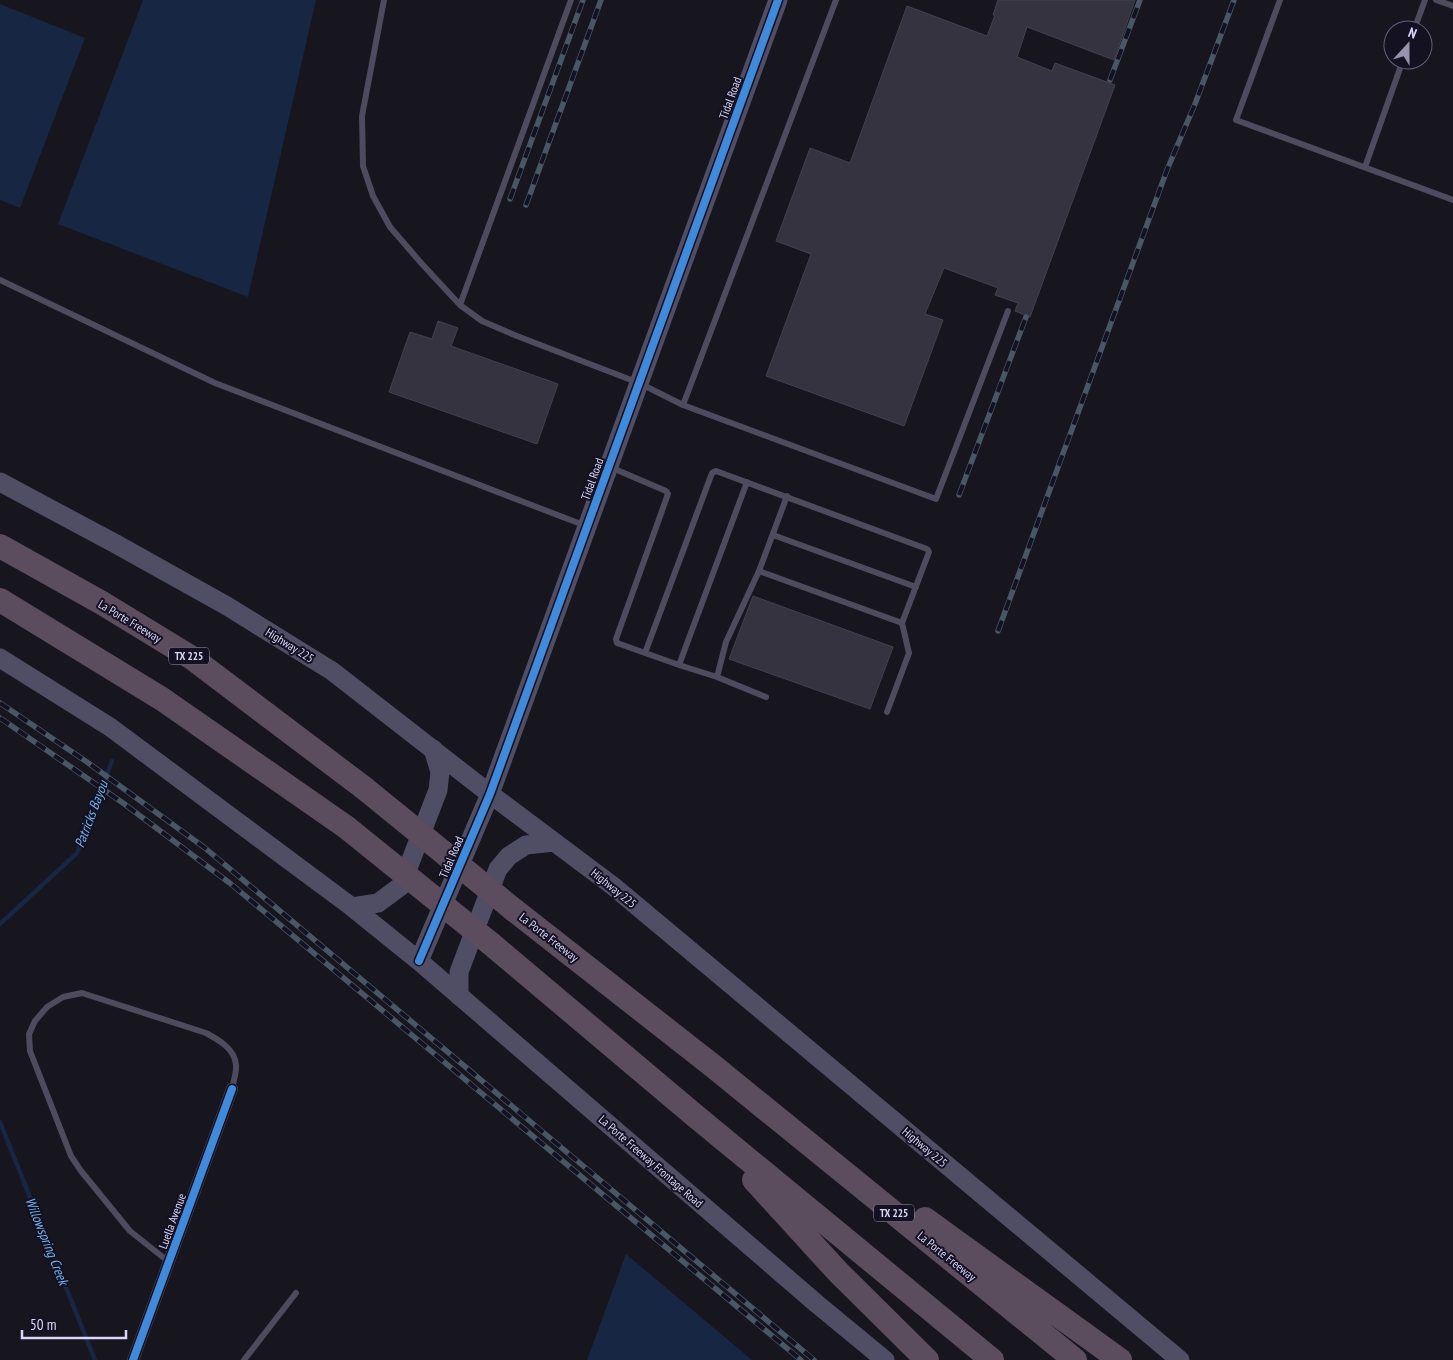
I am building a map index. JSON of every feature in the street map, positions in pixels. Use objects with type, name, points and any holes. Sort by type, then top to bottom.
[{"type":"highway","name":"La Porte Freeway","points":[[0,546],[102,603],[192,658],[364,788],[514,910],[713,1066],[1075,1360]]},
{"type":"highway","points":[[0,600],[162,699],[346,827],[490,943],[992,1360]]},
{"type":"highway","points":[[713,1066],[1120,1360]]},
{"type":"highway","points":[[694,1114],[839,1272],[927,1360]]},
{"type":"main road","name":"Tidal Road","points":[[419,961],[490,794],[778,0]]},
{"type":"main road","name":"Highway 225","points":[[0,482],[236,611],[332,671],[490,794],[614,886],[1180,1360]]},
{"type":"main road","points":[[0,658],[110,728],[352,907],[419,961]]},
{"type":"main road","points":[[352,907],[378,903],[401,886],[438,790],[440,772],[433,749]]},
{"type":"main road","points":[[460,996],[459,972],[498,869],[509,856],[526,845],[554,842]]},
{"type":"main road","name":"La Porte Freeway Frontage Road","points":[[419,961],[810,1298],[885,1360]]},
{"type":"street","name":"Luella Avenue","points":[[134,1360],[232,1089]]},
{"type":"lane","points":[[384,0],[362,116],[363,166],[372,196],[390,227],[422,264],[460,305],[482,321],[639,383],[683,405],[936,498],[1008,311]]},
{"type":"lane","points":[[460,305],[571,0]]},
{"type":"lane","points":[[683,405],[836,0]]},
{"type":"lane","points":[[1280,0],[1236,120],[1453,200]]},
{"type":"lane","points":[[1418,20],[1425,0]]},
{"type":"lane","points":[[1436,0],[1453,6]]},
{"type":"lane","points":[[1365,167],[1400,70]]},
{"type":"lane","points":[[0,280],[215,383],[587,527]]},
{"type":"lane","points":[[609,467],[666,491],[668,494],[616,639],[617,643],[717,677],[766,697]]},
{"type":"lane","points":[[645,654],[712,473],[716,471],[927,548],[929,552],[902,623],[909,653],[887,712]]},
{"type":"lane","points":[[679,665],[747,482]]},
{"type":"lane","points":[[717,677],[726,642],[759,571],[787,496]]},
{"type":"lane","points":[[773,535],[916,587]]},
{"type":"lane","points":[[759,571],[902,623]]},
{"type":"lane","points":[[169,1262],[130,1231],[71,1156],[30,1051],[30,1034],[35,1021],[47,1007],[62,997],[82,993],[206,1033],[220,1041],[231,1050],[236,1065],[232,1089]]},
{"type":"lane","points":[[244,1360],[296,1293]]},
{"type":"water","points":[[143,0],[316,0],[248,297],[58,224]]},
{"type":"water","points":[[0,4],[85,38],[20,208],[0,200]]},
{"type":"water","points":[[626,1254],[752,1360],[587,1360]]},
{"type":"building","points":[[998,0],[1135,0],[1114,60],[1027,27],[1017,57],[1052,71],[1055,63],[1115,85],[1030,317],[1015,311],[1018,303],[995,295],[998,288],[944,268],[925,314],[943,320],[904,426],[766,376],[811,254],[776,241],[810,148],[850,163],[907,6],[987,36],[995,15],[993,15]]},
{"type":"building","points":[[438,321],[458,328],[451,346],[558,384],[537,444],[389,392],[410,332],[432,339]]},
{"type":"building","points":[[753,596],[893,647],[870,709],[729,659]]},
{"type":"waterway","name":"Patricks Bayou","points":[[0,924],[77,853],[112,761]]},
{"type":"waterway","name":"Willowspring Creek","points":[[0,1122],[95,1360]]},
{"type":"railway","points":[[510,199],[583,0]]},
{"type":"railway","points":[[526,205],[601,0]]},
{"type":"railway","points":[[1110,80],[1140,0]]},
{"type":"railway","points":[[998,631],[1167,170],[1195,104],[1234,0]]},
{"type":"railway","points":[[959,495],[1026,317]]},
{"type":"railway","points":[[0,703],[87,762],[205,848],[814,1360]]},
{"type":"railway","points":[[0,718],[123,803],[231,884],[801,1360]]},
{"type":"cycle path","points":[[419,961],[490,794],[778,0]]},
{"type":"cycle path","points":[[133,1360],[232,1089]]}]
